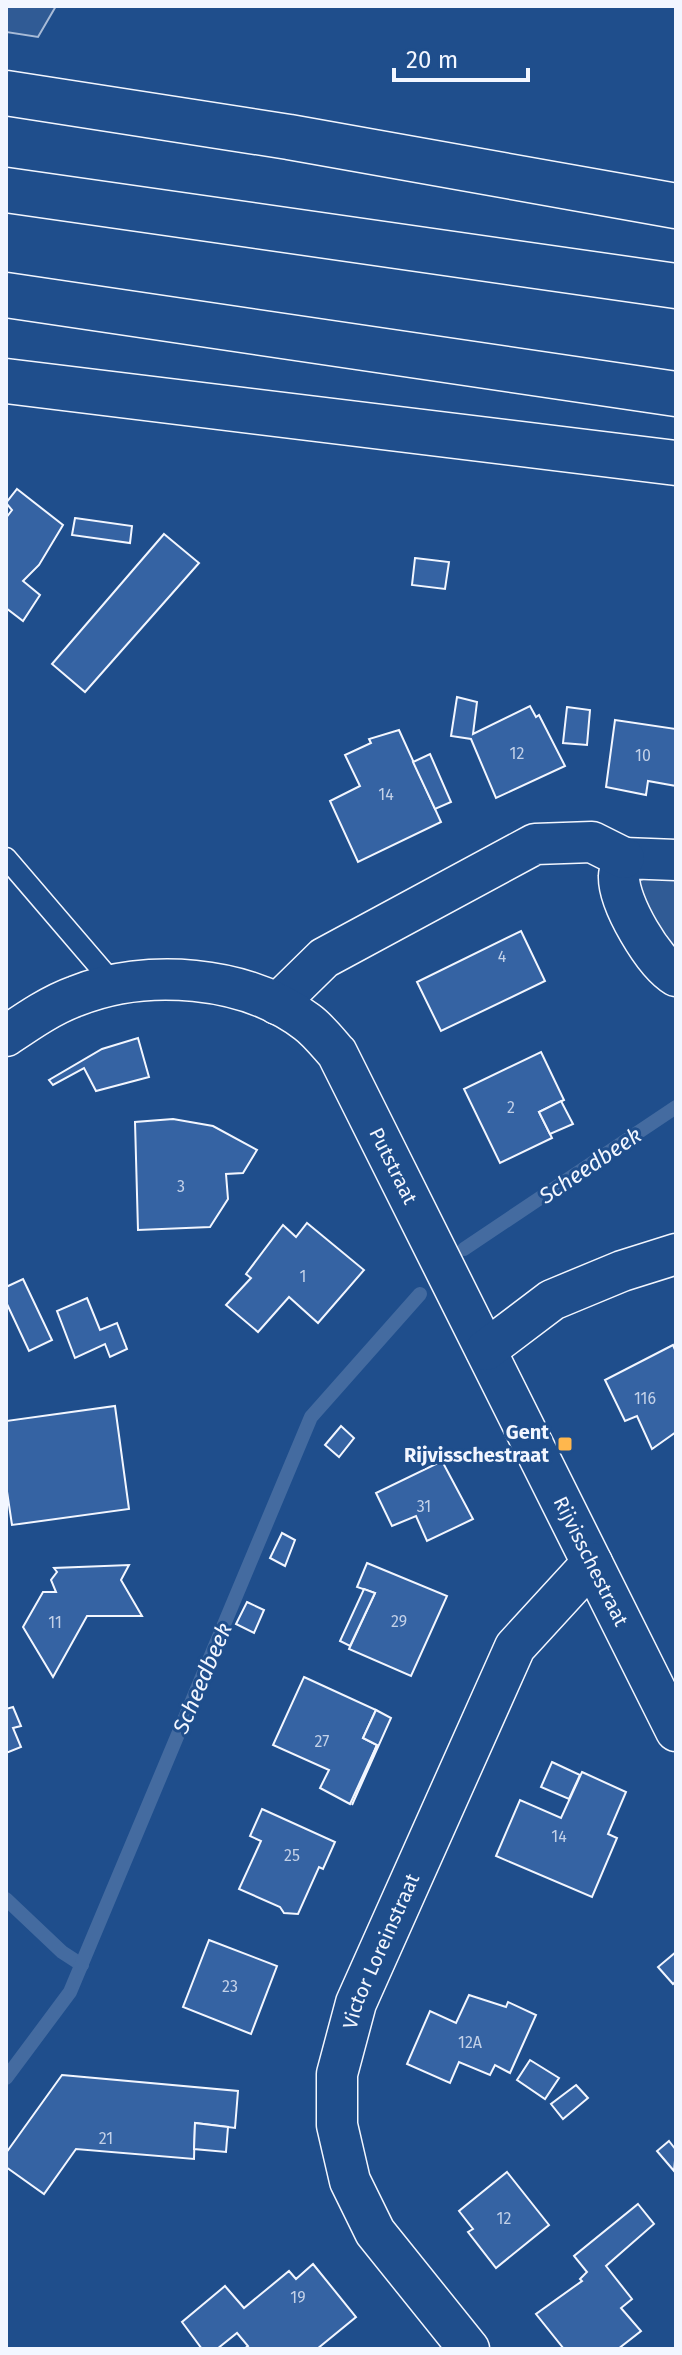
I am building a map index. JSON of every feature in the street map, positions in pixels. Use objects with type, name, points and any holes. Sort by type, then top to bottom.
[{"type":"highway","points":[[6,93],[289,137],[676,206]]},
{"type":"highway","points":[[6,190],[676,286]]},
{"type":"highway","points":[[6,295],[676,394]]},
{"type":"highway","points":[[6,381],[676,463]]},
{"type":"street","points":[[277,1004],[324,958],[535,844],[592,842],[624,858],[676,860]]},
{"type":"street","points":[[624,858],[619,877],[623,895],[643,939],[657,959],[676,976]]},
{"type":"street","name":"Putstraat","points":[[6,1036],[75,996],[114,984],[156,980],[201,982],[237,990],[277,1004],[308,1022],[337,1053],[486,1350]]},
{"type":"street","points":[[486,1350],[552,1300],[622,1271],[676,1254]]},
{"type":"street","name":"Rijvisschestraat","points":[[486,1350],[676,1731]]},
{"type":"street","name":"Victor Loreinstraat","points":[[469,2349],[375,2232],[350,2181],[337,2125],[337,2074],[356,2003],[515,1647],[592,1563]]},
{"type":"lane","points":[[6,858],[114,984]]},
{"type":"shaded area","points":[[6,6],[56,6],[38,37],[6,32]]},
{"type":"shaded area","points":[[655,873],[676,879],[676,957],[654,935],[635,883]]},
{"type":"building","points":[[17,489],[63,525],[39,565],[23,581],[40,595],[23,621],[6,608],[6,518],[12,510],[6,503]]},
{"type":"building","points":[[75,518],[132,526],[130,543],[72,535]]},
{"type":"building","points":[[164,534],[199,563],[85,692],[52,664]]},
{"type":"building","points":[[415,558],[449,562],[445,589],[412,585]]},
{"type":"building","points":[[457,697],[477,702],[473,734],[530,706],[536,717],[539,715],[565,766],[496,798],[471,739],[451,736]]},
{"type":"building","points":[[567,707],[590,710],[587,745],[563,743]]},
{"type":"building","points":[[615,720],[676,729],[676,786],[648,781],[646,795],[606,787]]},
{"type":"building","points":[[399,730],[441,822],[358,862],[330,801],[360,786],[345,755],[371,743],[369,739]]},
{"type":"building","points":[[430,754],[451,802],[435,809],[413,762]]},
{"type":"building","points":[[521,931],[545,981],[441,1031],[417,982]]},
{"type":"building","points":[[138,1038],[149,1077],[96,1091],[84,1068],[53,1085],[49,1080],[102,1049]]},
{"type":"building","points":[[541,1052],[564,1100],[539,1112],[552,1138],[500,1163],[464,1089]]},
{"type":"building","points":[[561,1101],[573,1124],[550,1134],[539,1112]]},
{"type":"building","points":[[173,1119],[213,1126],[257,1150],[243,1173],[226,1174],[228,1199],[210,1227],[138,1230],[135,1122]]},
{"type":"building","points":[[307,1223],[364,1270],[318,1323],[289,1297],[258,1332],[226,1305],[251,1278],[246,1274],[283,1225],[296,1237]]},
{"type":"building","points":[[23,1279],[52,1340],[29,1351],[6,1302],[6,1287]]},
{"type":"building","points":[[87,1298],[100,1330],[117,1323],[127,1349],[110,1357],[105,1344],[75,1358],[57,1311]]},
{"type":"building","points":[[673,1345],[676,1352],[676,1432],[652,1449],[637,1416],[625,1421],[605,1380]]},
{"type":"building","points":[[115,1406],[129,1509],[12,1525],[6,1485],[6,1421]]},
{"type":"building","points":[[341,1426],[354,1438],[339,1457],[325,1445]]},
{"type":"building","points":[[442,1461],[473,1519],[427,1541],[416,1516],[392,1526],[376,1493]]},
{"type":"building","points":[[282,1533],[295,1540],[285,1566],[270,1558]]},
{"type":"building","points":[[367,1563],[447,1596],[411,1676],[349,1649],[375,1593],[357,1587]]},
{"type":"building","points":[[129,1565],[121,1580],[142,1616],[87,1616],[53,1677],[23,1627],[43,1592],[56,1592],[51,1580],[57,1572],[54,1568]]},
{"type":"building","points":[[364,1589],[375,1593],[350,1646],[340,1641]]},
{"type":"building","points":[[247,1602],[264,1610],[254,1633],[236,1624]]},
{"type":"building","points":[[304,1677],[376,1710],[363,1738],[377,1745],[350,1804],[320,1788],[329,1770],[273,1745]]},
{"type":"building","points":[[13,1707],[21,1726],[13,1728],[21,1747],[6,1753],[6,1709]]},
{"type":"building","points":[[376,1710],[391,1718],[352,1805],[377,1745],[363,1738]]},
{"type":"building","points":[[552,1762],[580,1775],[569,1799],[541,1787]]},
{"type":"building","points":[[582,1772],[626,1792],[608,1834],[617,1838],[592,1897],[496,1856],[520,1800],[561,1818]]},
{"type":"building","points":[[262,1809],[335,1842],[323,1869],[319,1867],[298,1914],[284,1913],[280,1907],[239,1889],[261,1841],[250,1836]]},
{"type":"building","points":[[209,1940],[277,1966],[251,2034],[183,2007]]},
{"type":"building","points":[[676,1952],[676,1981],[673,1984],[658,1967]]},
{"type":"building","points":[[469,1995],[506,2007],[508,2002],[536,2015],[510,2073],[495,2065],[490,2075],[459,2062],[450,2083],[407,2064],[430,2011],[456,2023]]},
{"type":"building","points":[[530,2060],[559,2078],[545,2099],[517,2080]]},
{"type":"building","points":[[62,2075],[238,2091],[235,2128],[195,2123],[194,2159],[76,2149],[44,2194],[6,2167],[6,2153]]},
{"type":"building","points":[[576,2085],[588,2098],[563,2119],[551,2104]]},
{"type":"building","points":[[195,2123],[228,2127],[226,2152],[194,2149]]},
{"type":"building","points":[[669,2141],[676,2150],[674,2171],[657,2151]]},
{"type":"building","points":[[507,2172],[549,2225],[496,2268],[468,2232],[473,2229],[459,2211]]},
{"type":"building","points":[[638,2204],[654,2224],[606,2266],[632,2299],[621,2308],[641,2331],[618,2349],[564,2349],[536,2314],[582,2281],[580,2279],[587,2272],[574,2256]]},
{"type":"building","points":[[313,2264],[356,2317],[317,2349],[244,2349],[248,2346],[237,2333],[217,2349],[202,2349],[182,2322],[225,2286],[244,2308],[289,2271],[296,2279]]},
{"type":"waterway","name":"Scheedbeek","points":[[464,1249],[676,1107]]},
{"type":"waterway","name":"Scheedbeek","points":[[6,2078],[70,1992],[311,1417],[420,1294]]},
{"type":"waterway","points":[[6,1899],[62,1952],[82,1965]]},
{"type":"place","name":"Gent Rijvisschestraat","points":[[565,1444]]}]
